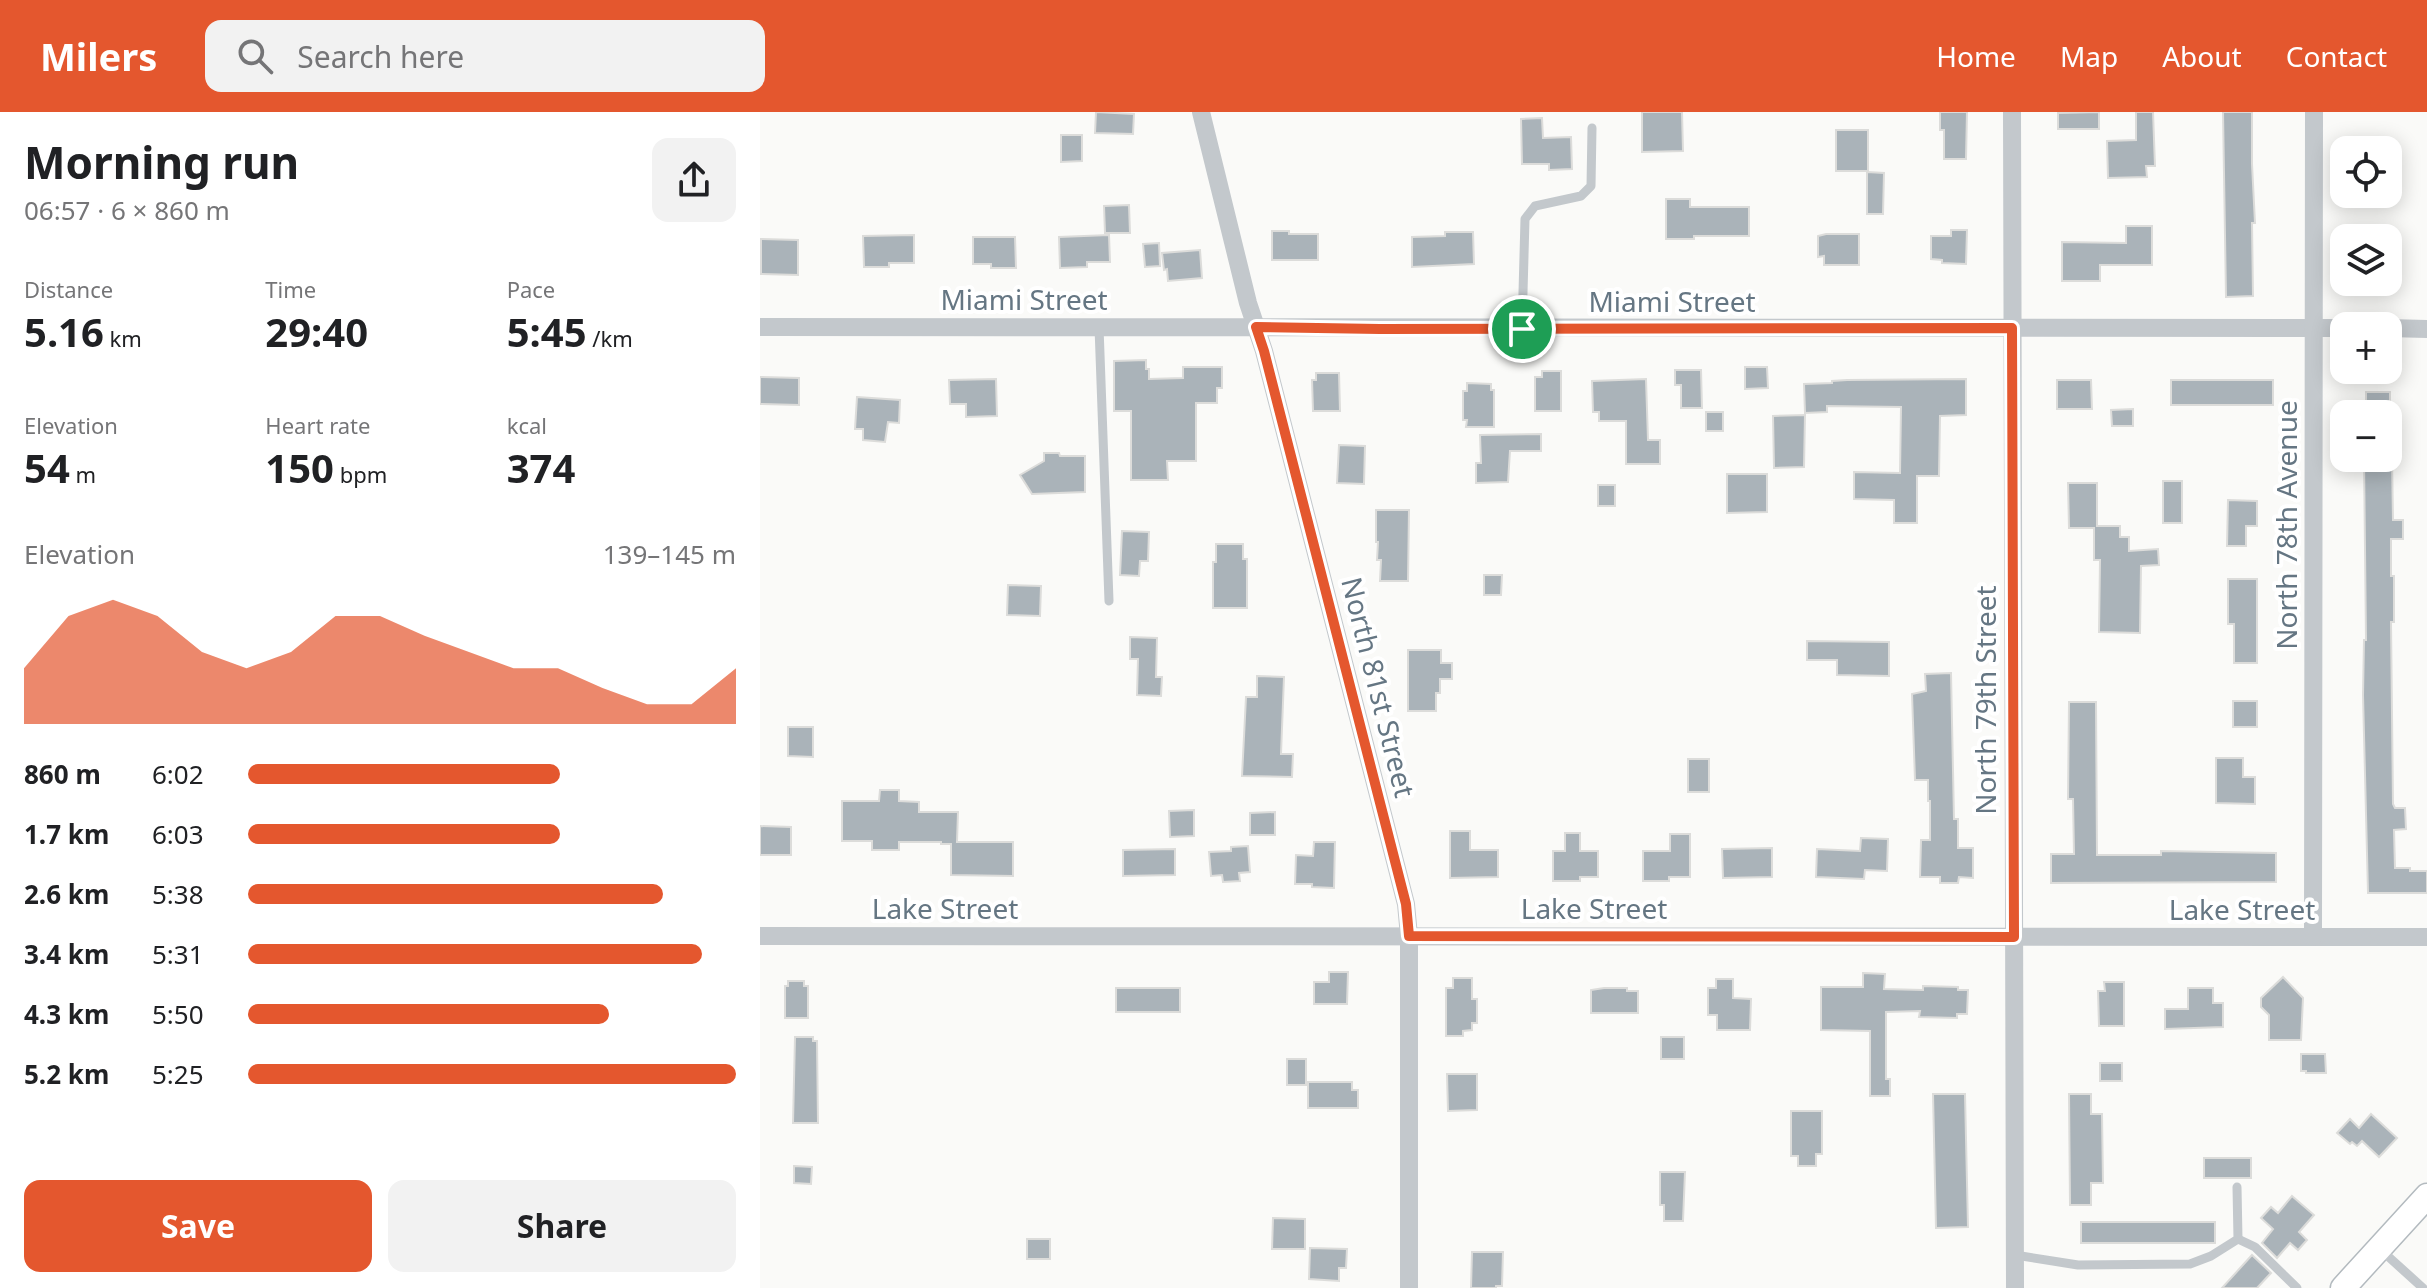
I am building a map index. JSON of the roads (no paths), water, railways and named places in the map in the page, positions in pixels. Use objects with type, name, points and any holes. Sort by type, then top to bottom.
[{"type":"street","name":"North 81st Street","points":[[1201,112],[1406,904],[1409,936],[1409,1288]]},
{"type":"street","name":"North 79th Street","points":[[2012,112],[2015,1288]]},
{"type":"street","name":"North 78th Avenue","points":[[2313,937],[2314,112]]},
{"type":"street","name":"Miami Street","points":[[760,327],[2330,328]]},
{"type":"street","points":[[2402,328],[2427,329]]},
{"type":"street","name":"Lake Street","points":[[760,936],[2427,937]]},
{"type":"street","points":[[2343,1288],[2427,1196]]},
{"type":"lane","points":[[1522,329],[1525,219],[1535,206],[1581,196],[1591,186],[1592,128]]},
{"type":"lane","points":[[1099,327],[1109,601]]},
{"type":"lane","points":[[2237,1187],[2238,1239]]},
{"type":"lane","points":[[2015,1255],[2078,1265],[2190,1264],[2211,1256],[2238,1239]]},
{"type":"lane","points":[[2238,1239],[2255,1247],[2297,1288]]},
{"type":"lane","points":[[2379,1248],[2423,1288]]}]
